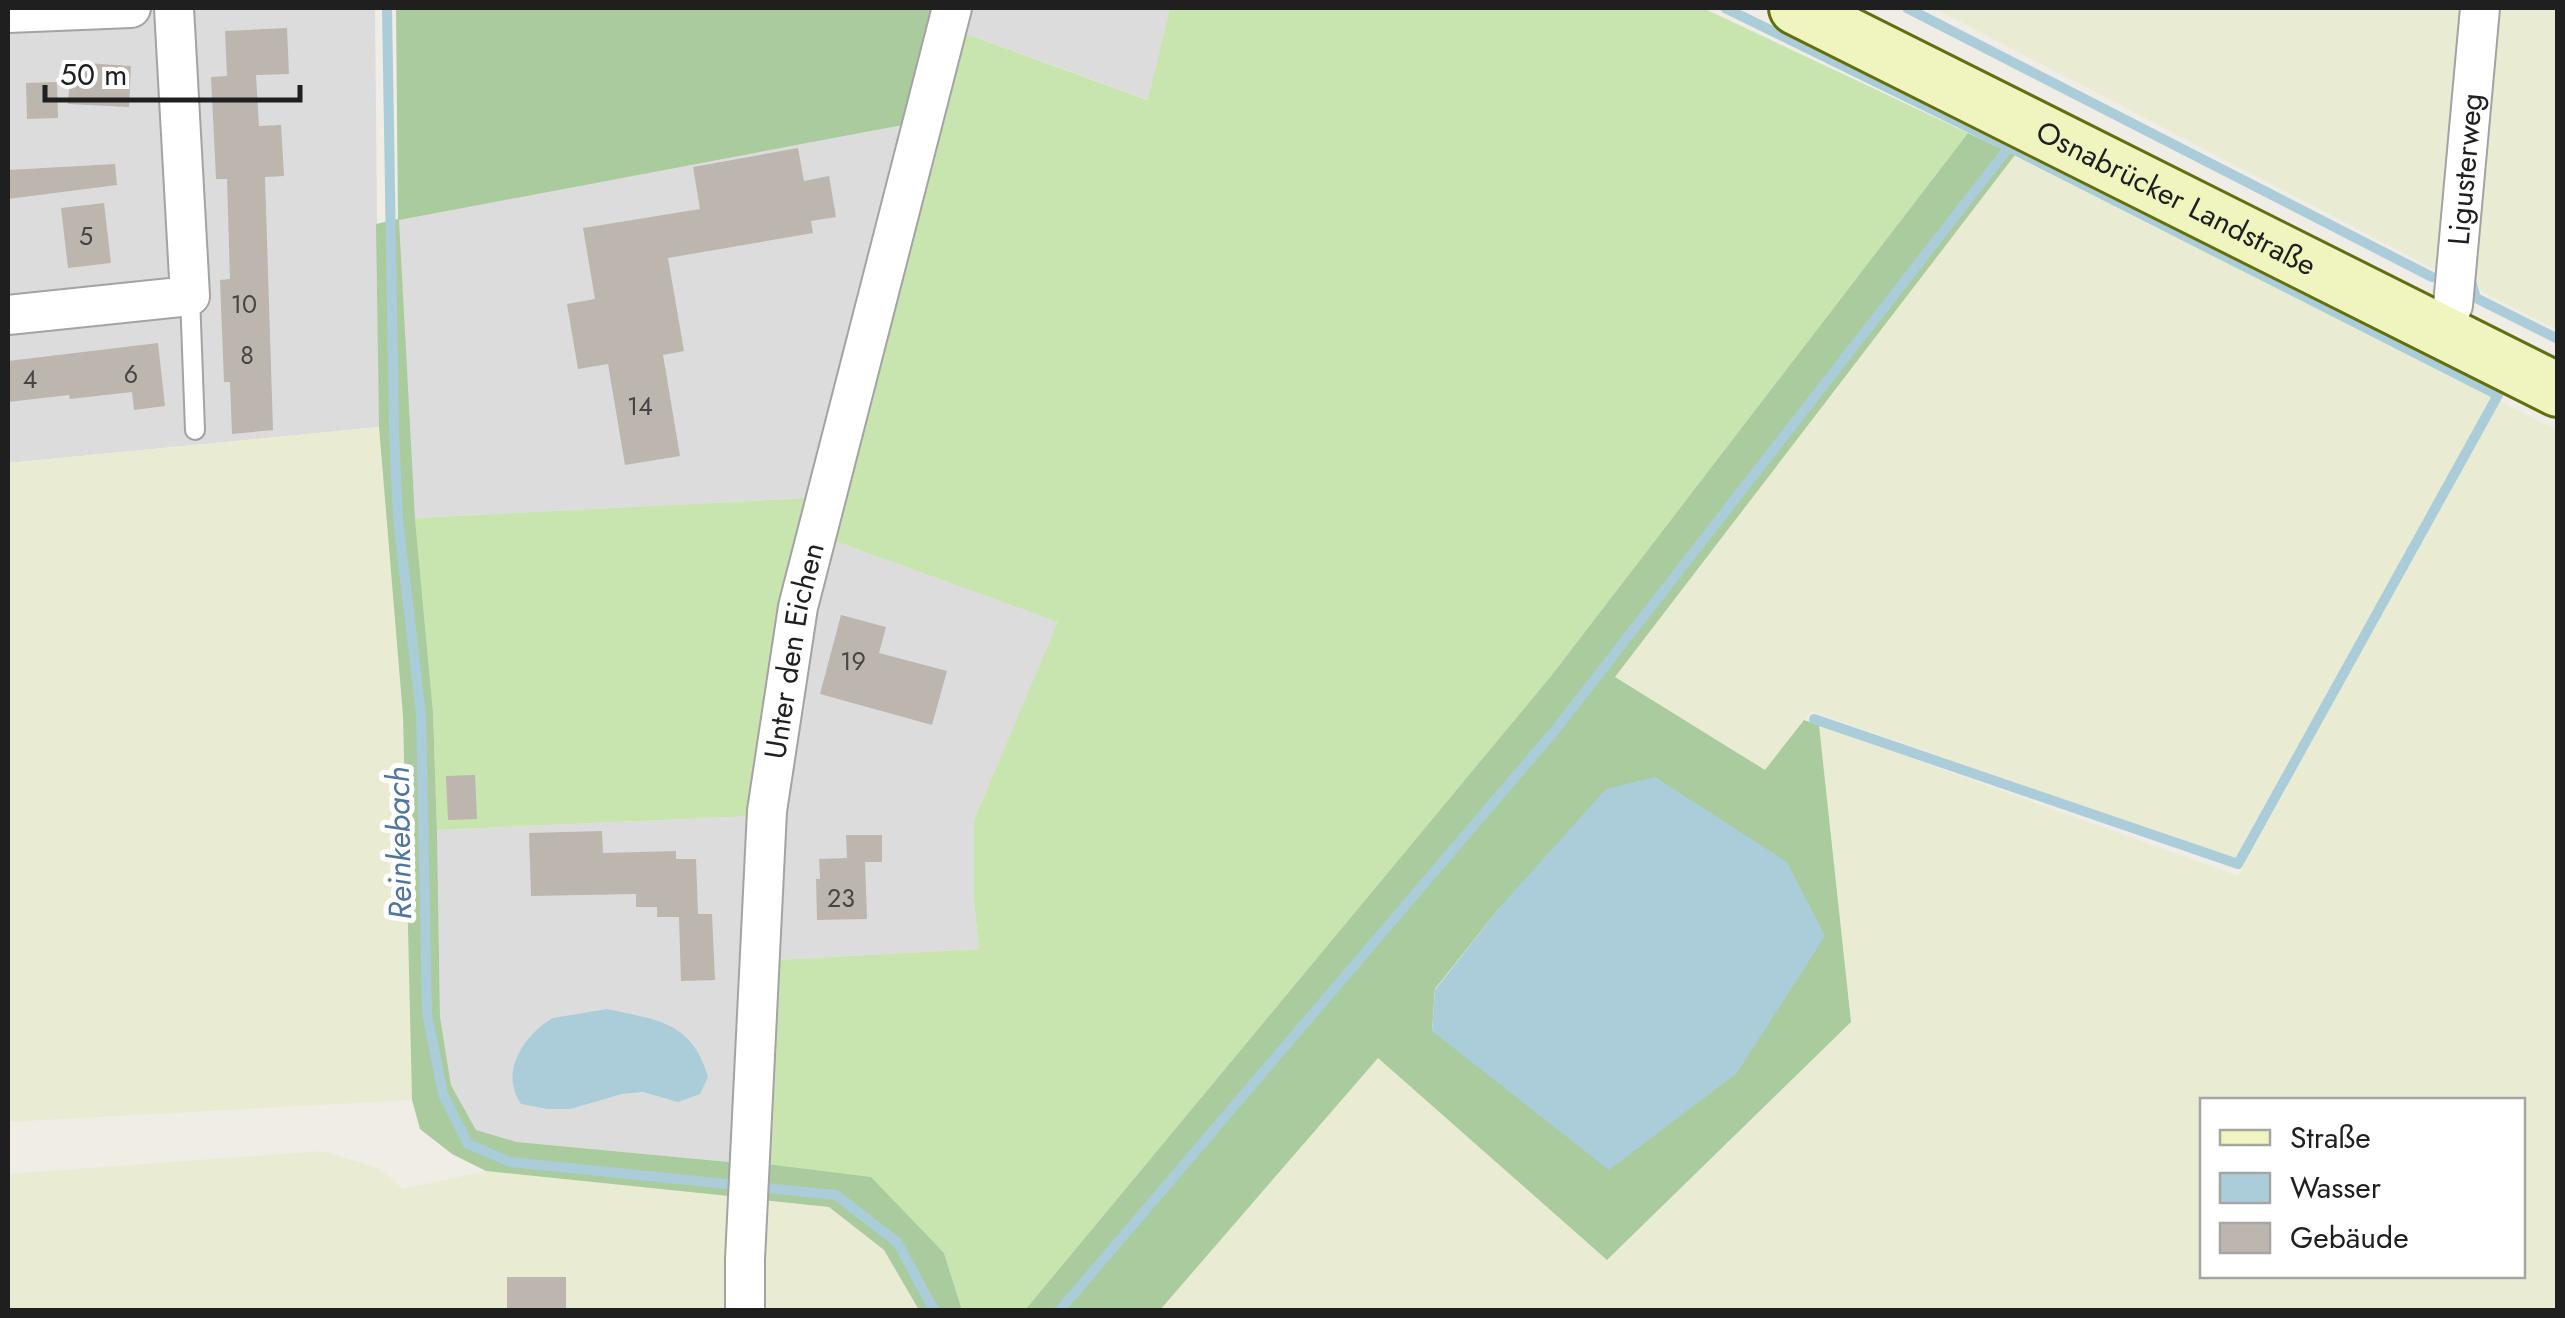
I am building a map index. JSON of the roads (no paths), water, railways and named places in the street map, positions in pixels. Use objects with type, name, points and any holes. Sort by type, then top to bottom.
[{"type":"street","points":[[8,13],[132,8]]},
{"type":"street","points":[[8,315],[190,296],[174,8]]},
{"type":"street","name":"Unter den Eichen","points":[[746,1310],[745,1259],[767,812],[798,607],[952,8]]},
{"type":"street","name":"Osnabrücker Landstraße","points":[[1796,8],[2558,390]]},
{"type":"street","name":"Ligusterweg","points":[[2441,331],[2453,305],[2480,8]]},
{"type":"lane","points":[[190,296],[195,430]]},
{"type":"water","points":[[1655,777],[1787,862],[1825,936],[1737,1073],[1609,1170],[1432,1031],[1435,990],[1500,907],[1606,789]]},
{"type":"water","points":[[607,1009],[657,1021],[682,1034],[701,1058],[708,1077],[700,1094],[678,1102],[643,1092],[622,1094],[570,1109],[521,1104],[512,1078],[514,1067],[522,1047],[536,1030],[553,1018]]},
{"type":"waterway","name":"Reinkebach","points":[[387,8],[398,519],[421,714],[427,1013],[443,1094],[468,1144],[510,1162],[836,1195],[897,1242],[934,1310]]},
{"type":"waterway","points":[[1725,8],[2498,395],[2238,864],[1814,719]]},
{"type":"waterway","points":[[1907,8],[2432,277]]},
{"type":"waterway","points":[[1060,1310],[1556,729],[2009,147]]},
{"type":"waterway","points":[[2470,277],[2476,298],[2558,339]]}]
